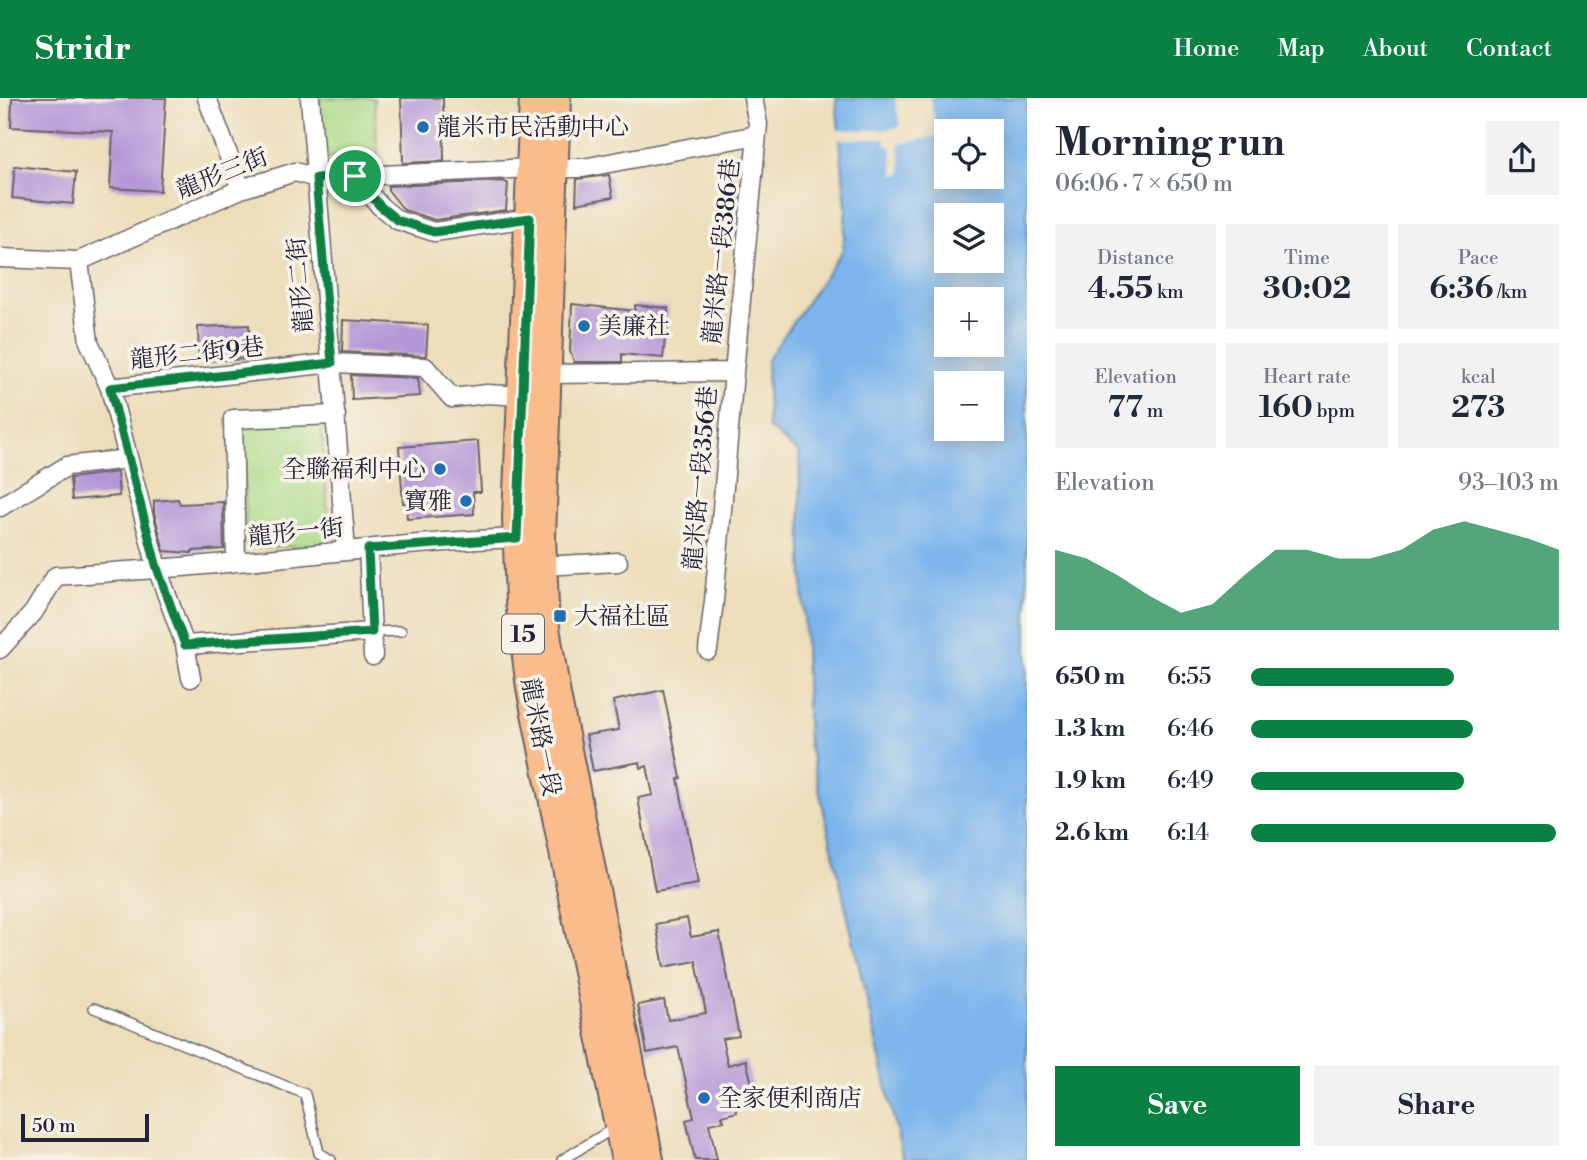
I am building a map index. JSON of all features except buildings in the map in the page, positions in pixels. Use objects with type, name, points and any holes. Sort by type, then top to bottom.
[{"type":"main road","name":"龍米路一段","points":[[534,98],[543,168],[546,374],[522,622],[531,688],[626,1160]]},
{"type":"main road","name":"龍米路一段","points":[[556,98],[543,168],[530,218],[523,396],[529,538],[542,566],[545,628],[552,673],[649,1160]]},
{"type":"street","points":[[207,98],[241,189]]},
{"type":"street","name":"龍形二街","points":[[310,98],[346,551]]},
{"type":"street","name":"龍米路一段386巷","points":[[734,372],[758,124],[753,98]]},
{"type":"street","name":"龍米路一段386巷","points":[[543,168],[583,168],[757,135]]},
{"type":"street","name":"龍形三街","points":[[0,258],[79,261],[241,189],[295,172],[316,178],[543,168]]},
{"type":"street","points":[[355,176],[380,206],[397,220],[434,232],[530,218]]},
{"type":"street","points":[[79,261],[89,342],[110,388],[157,568],[185,645],[191,678]]},
{"type":"street","name":"龍形二街9巷","points":[[110,388],[332,363],[425,367],[452,398],[487,394],[523,396]]},
{"type":"street","name":"龍米路一段356巷","points":[[546,374],[734,372],[708,650]]},
{"type":"street","points":[[236,562],[233,419],[335,415]]},
{"type":"street","points":[[0,507],[67,466],[128,459]]},
{"type":"street","name":"龍形一街","points":[[0,649],[33,613],[56,576],[529,538]]},
{"type":"street","points":[[368,549],[373,656]]},
{"type":"street","points":[[542,566],[618,562]]},
{"type":"street","points":[[185,645],[372,632]]},
{"type":"lane","points":[[372,632],[401,631]]},
{"type":"lane","points":[[94,1008],[304,1094],[319,1153],[331,1160]]},
{"type":"lane","points":[[562,1160],[619,1125]]},
{"type":"green space","points":[[320,98],[374,98],[378,156],[322,158]]},
{"type":"green space","points":[[321,419],[330,545],[247,548],[242,426]]},
{"type":"water","points":[[836,98],[1027,98],[1027,1160],[903,1160],[808,741],[799,453],[768,427],[767,360],[843,250],[846,207]]},
{"type":"pier","points":[[895,98],[930,98],[934,119],[934,137],[899,144],[902,174],[894,175],[891,146],[886,146],[885,139],[836,139],[835,130],[884,130],[900,127]]},
{"type":"place","name":"龍米市民活動中心","points":[[423,127]]},
{"type":"place","name":"美廉社","points":[[584,326]]},
{"type":"place","name":"全聯福利中心","points":[[440,469]]},
{"type":"place","name":"寶雅","points":[[466,501]]},
{"type":"place","name":"大福社區","points":[[560,616]]},
{"type":"place","name":"全家便利商店","points":[[704,1098]]},
{"type":"route","points":[[355,176],[380,206],[397,220],[434,232],[530,218],[517,538],[368,549],[372,632],[185,645],[157,568],[110,388],[332,363],[316,178],[355,176]]}]
